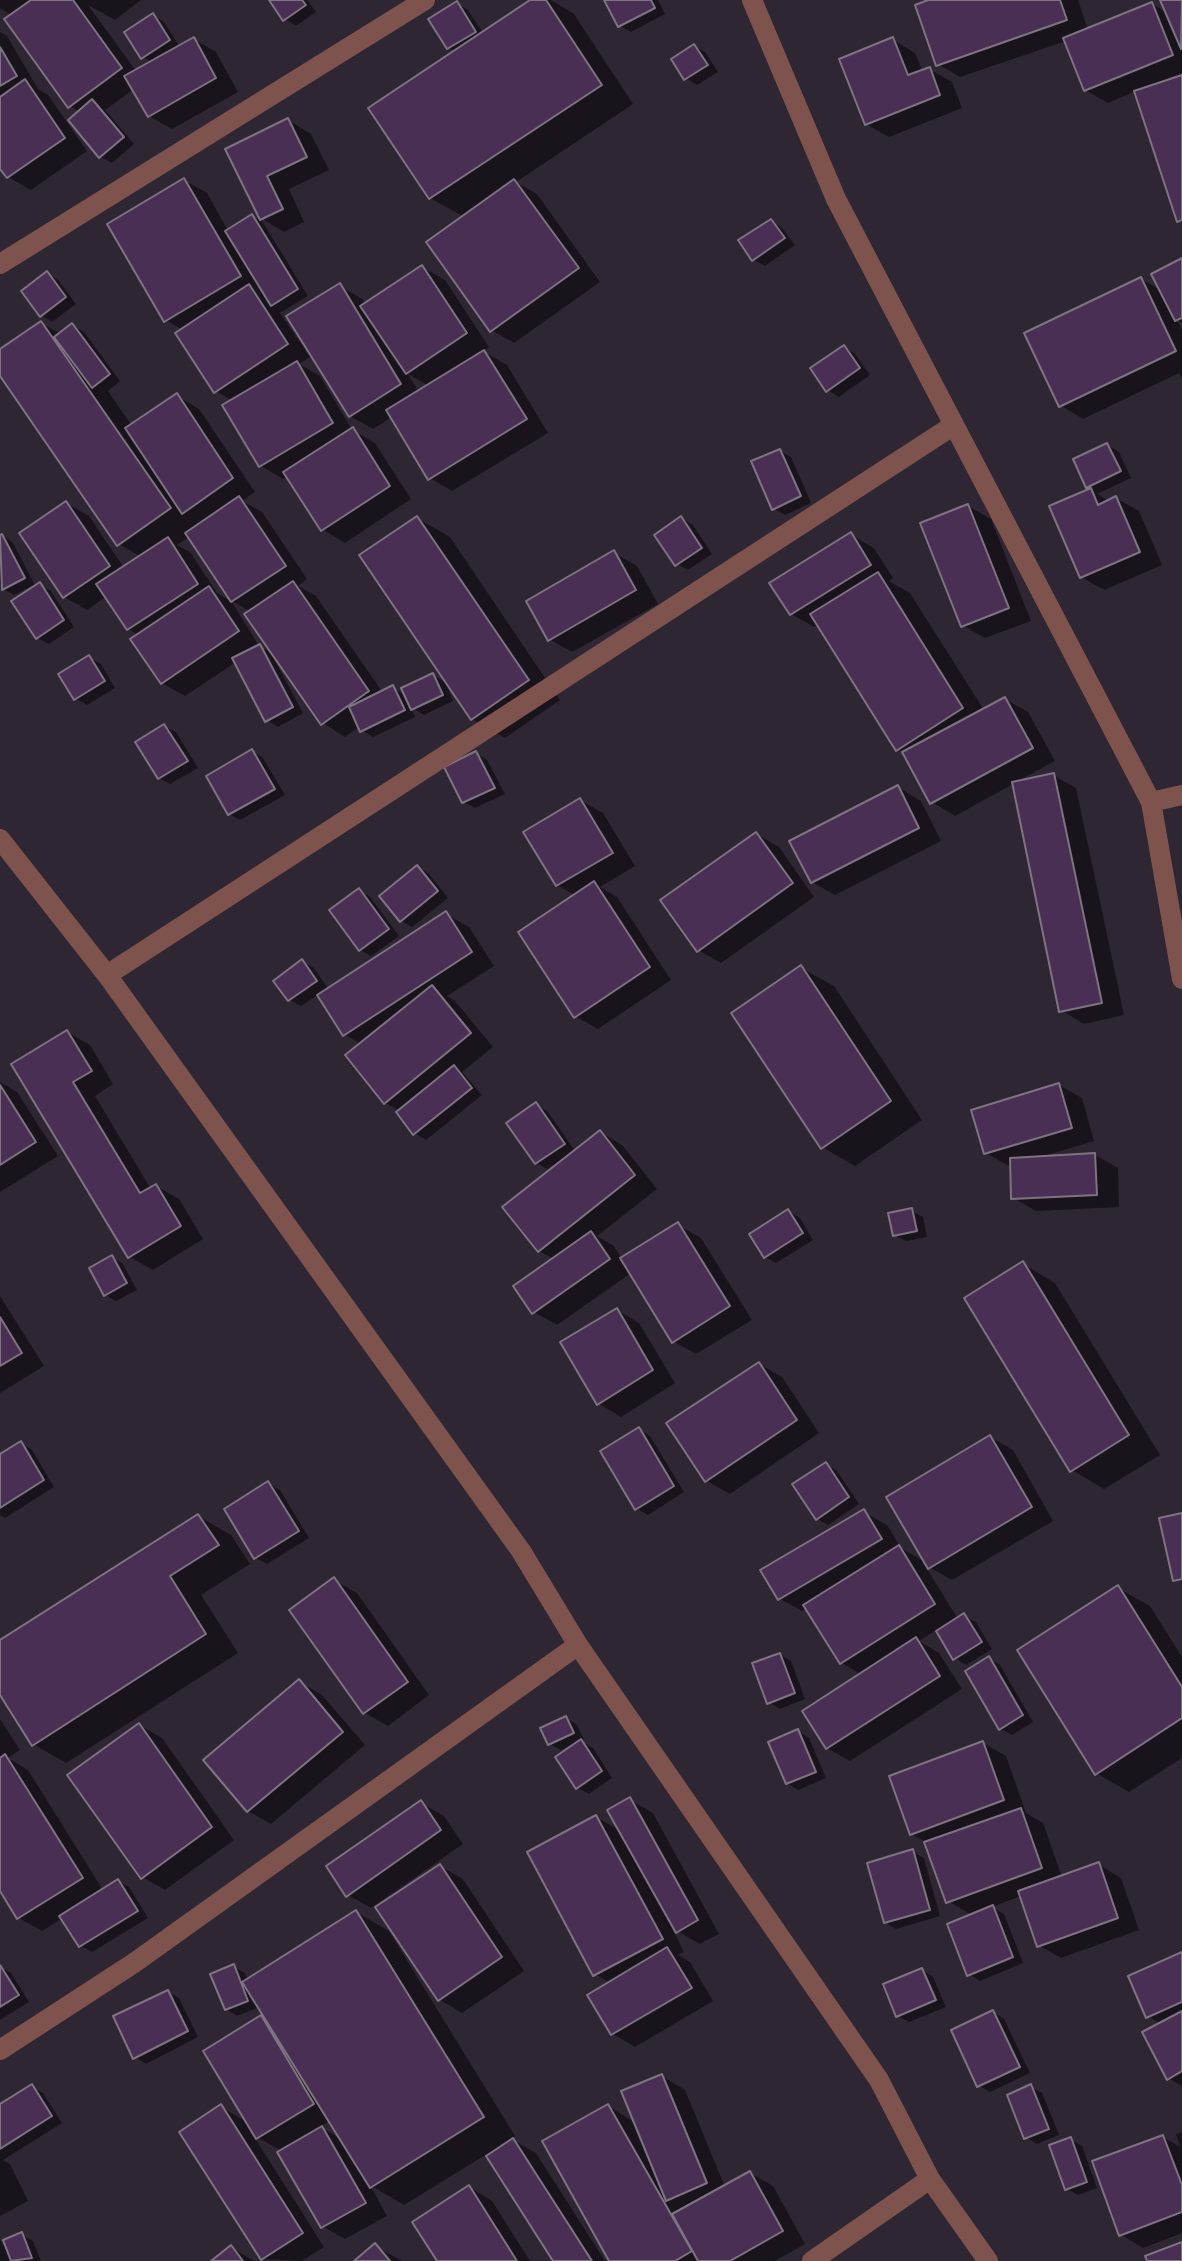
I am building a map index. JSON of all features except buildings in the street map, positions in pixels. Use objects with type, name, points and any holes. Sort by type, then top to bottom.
[{"type":"street","points":[[0,264],[425,0]]},
{"type":"street","points":[[752,0],[836,199],[1151,802],[1182,979]]},
{"type":"street","points":[[107,975],[954,425]]},
{"type":"street","points":[[1151,802],[1182,795]]},
{"type":"street","points":[[0,839],[107,975],[521,1551],[578,1645],[879,2080],[930,2179],[988,2261]]},
{"type":"street","points":[[0,2050],[134,1963],[578,1645]]},
{"type":"street","points":[[812,2261],[930,2179]]}]
